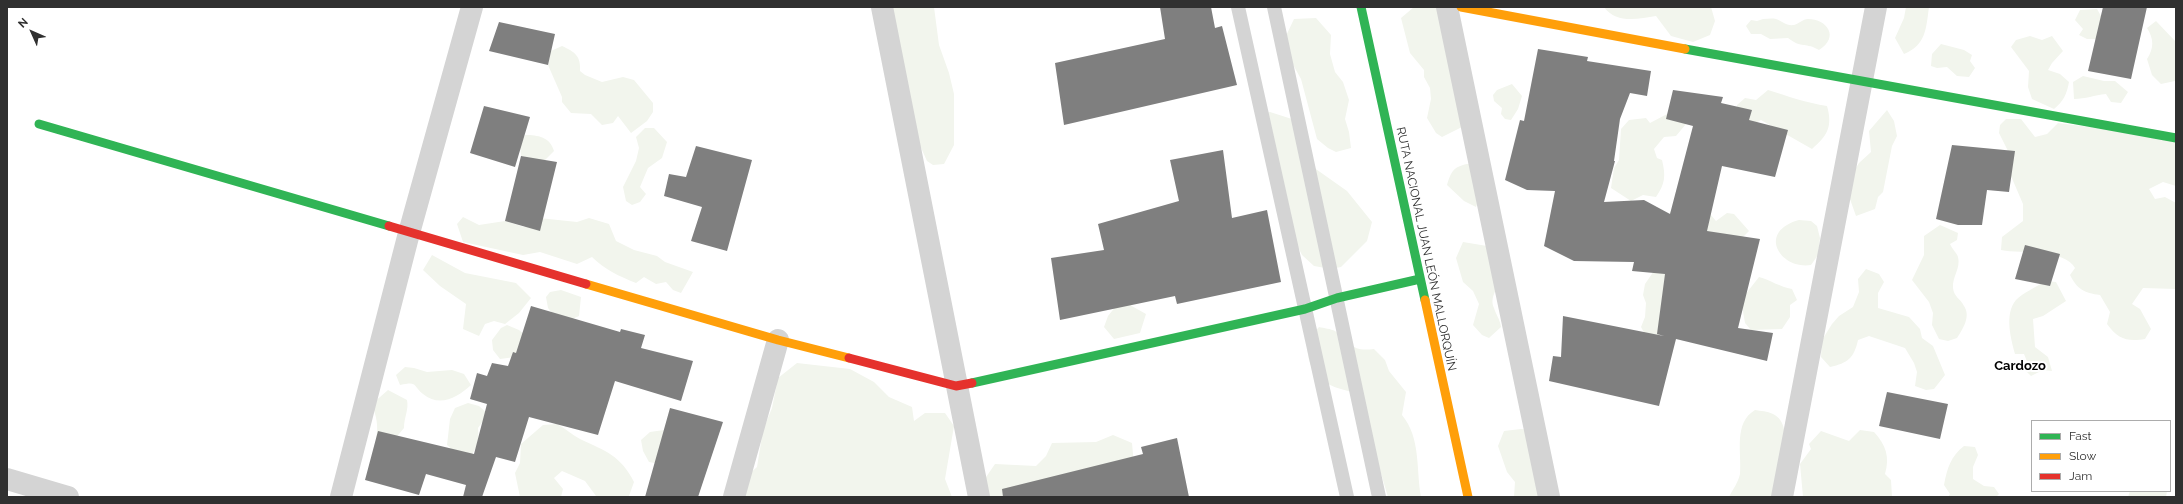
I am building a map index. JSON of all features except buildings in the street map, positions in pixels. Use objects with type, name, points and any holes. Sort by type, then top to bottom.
[{"type":"main road","name":"RUTA NACIONAL JUAN LEÓN MALLORQUÍN","points":[[1361,7],[1468,497]]},
{"type":"main road","points":[[1461,7],[1860,82],[2176,138]]},
{"type":"main road","points":[[39,124],[778,340],[956,386],[1305,309],[1337,298],[1420,279]]},
{"type":"street","points":[[341,497],[409,233],[472,7]]},
{"type":"street","points":[[882,7],[979,497]]},
{"type":"street","points":[[1447,7],[1549,497]]},
{"type":"street","points":[[1782,497],[1860,82],[1876,7]]},
{"type":"street","points":[[734,497],[778,340]]},
{"type":"street","points":[[7,479],[68,497]]},
{"type":"lane","points":[[1238,7],[1347,497]]},
{"type":"lane","points":[[1274,7],[1379,497]]},
{"type":"shaded area","points":[[881,7],[934,7],[939,45],[949,73],[954,94],[954,145],[944,164],[933,165],[927,161],[913,130]]},
{"type":"shaded area","points":[[1414,7],[1438,8],[1464,126],[1442,137],[1436,133],[1427,118],[1431,99],[1430,88],[1424,77],[1424,70],[1410,53],[1401,18]]},
{"type":"shaded area","points":[[1604,7],[1711,7],[1715,21],[1710,35],[1693,42],[1671,36],[1656,16],[1635,19],[1621,18],[1615,16]]},
{"type":"shaded area","points":[[1906,7],[1929,7],[1926,29],[1921,41],[1917,46],[1904,54],[1895,38],[1904,18]]},
{"type":"shaded area","points":[[2097,9],[2101,16],[2098,39],[2087,39],[2079,35],[2083,29],[2075,20],[2080,10]]},
{"type":"shaded area","points":[[1316,18],[1331,35],[1330,54],[1335,72],[1343,82],[1349,100],[1345,119],[1349,132],[1351,148],[1336,152],[1328,148],[1317,139],[1301,79],[1291,61],[1285,38],[1294,19]]},
{"type":"shaded area","points":[[1763,19],[1776,19],[1791,25],[1806,19],[1815,20],[1825,25],[1830,34],[1829,40],[1819,50],[1811,46],[1801,45],[1788,38],[1770,39],[1761,34],[1751,34],[1746,26],[1751,20],[1757,21]]},
{"type":"shaded area","points":[[2156,21],[2176,42],[2175,81],[2161,84],[2152,75],[2147,59],[2151,51],[2152,40],[2147,28]]},
{"type":"shaded area","points":[[2030,36],[2042,40],[2052,36],[2063,51],[2048,70],[2060,74],[2069,82],[2064,97],[2060,104],[2054,109],[2032,99],[2028,87],[2029,71],[2011,47],[2016,40]]},
{"type":"shaded area","points":[[1941,44],[1964,50],[1972,55],[1970,61],[1975,68],[1969,77],[1957,76],[1947,67],[1937,68],[1931,66],[1932,54]]},
{"type":"shaded area","points":[[562,46],[576,55],[580,66],[580,71],[585,75],[602,82],[623,77],[634,80],[653,103],[653,112],[647,121],[631,133],[618,116],[613,123],[602,125],[591,114],[571,113],[562,102],[562,97],[548,65],[551,51]]},
{"type":"shaded area","points":[[2083,76],[2104,81],[2115,81],[2128,92],[2121,103],[2111,102],[2106,94],[2074,99],[2073,82]]},
{"type":"shaded area","points":[[1512,84],[1522,96],[1518,109],[1511,120],[1505,119],[1501,114],[1502,108],[1494,101],[1493,95],[1497,90]]},
{"type":"shaded area","points":[[1768,90],[1827,106],[1829,113],[1829,125],[1822,140],[1812,149],[1761,120],[1752,125],[1737,112],[1737,105],[1745,98],[1756,100]]},
{"type":"shaded area","points":[[1887,110],[1894,121],[1897,136],[1892,146],[1883,192],[1878,197],[1875,209],[1856,216],[1845,185],[1859,163],[1871,152],[1869,131]]},
{"type":"shaded area","points":[[1270,112],[1295,120],[1313,167],[1347,191],[1372,222],[1367,241],[1341,267],[1331,269],[1314,266],[1302,255],[1297,245],[1262,114]]},
{"type":"shaded area","points":[[1669,113],[1686,124],[1676,136],[1664,137],[1654,149],[1657,158],[1662,160],[1664,175],[1663,184],[1656,197],[1643,195],[1631,201],[1611,188],[1614,168],[1619,160],[1621,129],[1629,120],[1646,118],[1650,123]]},
{"type":"shaded area","points":[[2006,119],[2021,119],[2035,137],[2047,134],[2058,123],[2176,138],[2176,186],[2163,182],[2149,189],[2155,199],[2165,197],[2176,203],[2176,289],[2143,288],[2132,304],[2140,309],[2151,329],[2145,339],[2128,340],[2119,336],[2111,329],[2107,324],[2110,312],[2100,295],[2082,290],[2075,284],[2070,275],[2075,268],[2070,262],[2053,255],[2042,253],[2001,250],[2002,237],[2023,221],[2023,204],[2011,176],[2013,161],[1999,133],[2000,125]]},
{"type":"shaded area","points":[[645,128],[654,128],[667,142],[662,158],[648,168],[640,187],[646,194],[640,202],[632,205],[626,201],[623,187],[636,161],[639,148],[636,137]]},
{"type":"shaded area","points":[[525,135],[539,136],[543,138],[550,143],[554,151],[544,161],[521,156],[520,145]]},
{"type":"shaded area","points":[[1467,164],[1476,164],[1480,196],[1476,207],[1464,201],[1447,185],[1453,171]]},
{"type":"shaded area","points":[[1671,211],[1710,214],[1716,221],[1727,213],[1734,214],[1749,231],[1744,236],[1731,242],[1656,340],[1647,338],[1641,327],[1645,317],[1646,303],[1643,295],[1645,284],[1658,265],[1664,222]]},
{"type":"shaded area","points":[[463,217],[479,225],[505,221],[524,227],[539,218],[577,222],[589,218],[609,224],[616,241],[634,250],[657,256],[665,262],[693,272],[681,293],[673,290],[666,282],[656,284],[644,277],[636,283],[607,269],[592,257],[577,264],[540,252],[523,255],[463,242],[457,224]]},
{"type":"shaded area","points":[[1799,220],[1811,221],[1817,226],[1820,238],[1818,255],[1811,265],[1800,265],[1790,262],[1778,249],[1776,241],[1779,233],[1786,226]]},
{"type":"shaded area","points":[[1940,225],[1958,233],[1957,240],[1950,244],[1959,261],[1953,288],[1967,314],[1964,327],[1957,338],[1948,341],[1939,339],[1932,325],[1933,313],[1929,302],[1912,280],[1924,255],[1924,236]]},
{"type":"shaded area","points":[[1463,242],[1487,246],[1503,278],[1493,296],[1494,308],[1501,327],[1489,338],[1482,335],[1473,325],[1479,304],[1473,291],[1463,282],[1456,258]]},
{"type":"shaded area","points":[[432,255],[465,273],[516,283],[531,298],[519,313],[505,324],[494,321],[485,324],[479,336],[463,329],[466,304],[440,286],[423,270]]},
{"type":"shaded area","points":[[1866,269],[1879,274],[1884,282],[1878,293],[1878,308],[1909,317],[1920,329],[1922,338],[1933,346],[1945,375],[1934,389],[1926,390],[1915,386],[1917,372],[1914,363],[1905,348],[1869,336],[1858,340],[1852,355],[1841,364],[1830,367],[1821,357],[1822,340],[1839,316],[1853,307],[1859,292],[1858,279]]},
{"type":"shaded area","points":[[1759,277],[1792,289],[1797,300],[1790,305],[1790,317],[1782,329],[1751,330],[1745,323],[1741,300]]},
{"type":"shaded area","points":[[2045,281],[2056,282],[2066,301],[2043,316],[2033,319],[2035,347],[2048,357],[2052,371],[2043,370],[2031,376],[2025,370],[2028,364],[2024,354],[2015,354],[2009,319],[2010,312],[2012,306],[2019,297]]},
{"type":"shaded area","points":[[561,290],[581,297],[579,316],[561,324],[548,308],[546,297],[550,292]]},
{"type":"shaded area","points":[[1130,305],[1146,314],[1140,333],[1114,339],[1104,327],[1108,316],[1116,306]]},
{"type":"shaded area","points":[[507,325],[519,330],[526,336],[515,357],[500,359],[493,350],[492,340],[501,328]]},
{"type":"shaded area","points":[[1319,327],[1335,331],[1356,348],[1366,350],[1374,349],[1385,360],[1389,371],[1406,392],[1402,415],[1408,424],[1415,444],[1421,497],[1388,497],[1357,393],[1335,387],[1327,383],[1314,372],[1310,364],[1307,341]]},
{"type":"shaded area","points":[[797,363],[850,369],[874,382],[889,397],[912,407],[914,421],[925,413],[945,413],[954,426],[945,479],[952,497],[734,497],[738,484],[757,467],[763,430],[772,408],[778,378]]},
{"type":"shaded area","points":[[405,367],[427,372],[452,370],[464,374],[471,385],[455,397],[436,400],[429,398],[410,383],[400,385],[396,375]]},
{"type":"shaded area","points":[[388,390],[407,400],[404,428],[394,440],[376,438],[377,421],[372,404]]},
{"type":"shaded area","points":[[468,403],[479,406],[488,414],[478,428],[478,442],[472,454],[456,453],[447,445],[450,419],[455,408]]},
{"type":"shaded area","points":[[1755,410],[1773,414],[1780,420],[1784,429],[1784,452],[1772,497],[1729,497],[1740,474],[1741,430],[1748,416]]},
{"type":"shaded area","points":[[557,424],[577,437],[612,455],[624,466],[634,482],[629,496],[596,496],[585,481],[562,471],[554,478],[563,489],[561,497],[520,497],[515,473],[520,463],[521,444],[543,425]]},
{"type":"shaded area","points":[[1521,429],[1531,430],[1553,497],[1514,497],[1515,482],[1507,472],[1498,446],[1504,431]]},
{"type":"shaded area","points":[[664,430],[660,464],[649,462],[643,451],[641,440],[650,432]]},
{"type":"shaded area","points":[[1860,430],[1874,432],[1884,447],[1887,457],[1885,474],[1891,480],[1892,497],[1803,497],[1800,464],[1811,449],[1809,444],[1821,431],[1849,441]]},
{"type":"shaded area","points":[[1113,435],[1132,443],[1134,465],[1042,497],[983,497],[982,483],[995,464],[1036,466],[1046,456],[1052,443],[1096,442]]},
{"type":"shaded area","points":[[1964,446],[1975,447],[1978,455],[1973,467],[1973,479],[1984,486],[1994,487],[1999,494],[1996,497],[1948,497],[1950,494],[1944,485],[1948,468],[1953,458]]},
{"type":"shaded area","points":[[2130,492],[2167,492],[2166,497],[2128,497]]},
{"type":"traffic: fast","points":[[1361,7],[1425,300]]},
{"type":"traffic: fast","points":[[1685,49],[2176,138]]},
{"type":"traffic: fast","points":[[39,124],[389,226]]},
{"type":"traffic: fast","points":[[972,383],[1305,309],[1337,298],[1420,279]]},
{"type":"traffic: slow","points":[[1461,7],[1685,49]]},
{"type":"traffic: slow","points":[[586,284],[778,340],[849,358]]},
{"type":"traffic: slow","points":[[1425,300],[1468,497]]},
{"type":"traffic: jam","points":[[389,226],[586,284]]},
{"type":"traffic: jam","points":[[849,358],[956,386],[972,383]]},
{"type":"district","name":"Cardozo","points":[[2020,366]]}]
